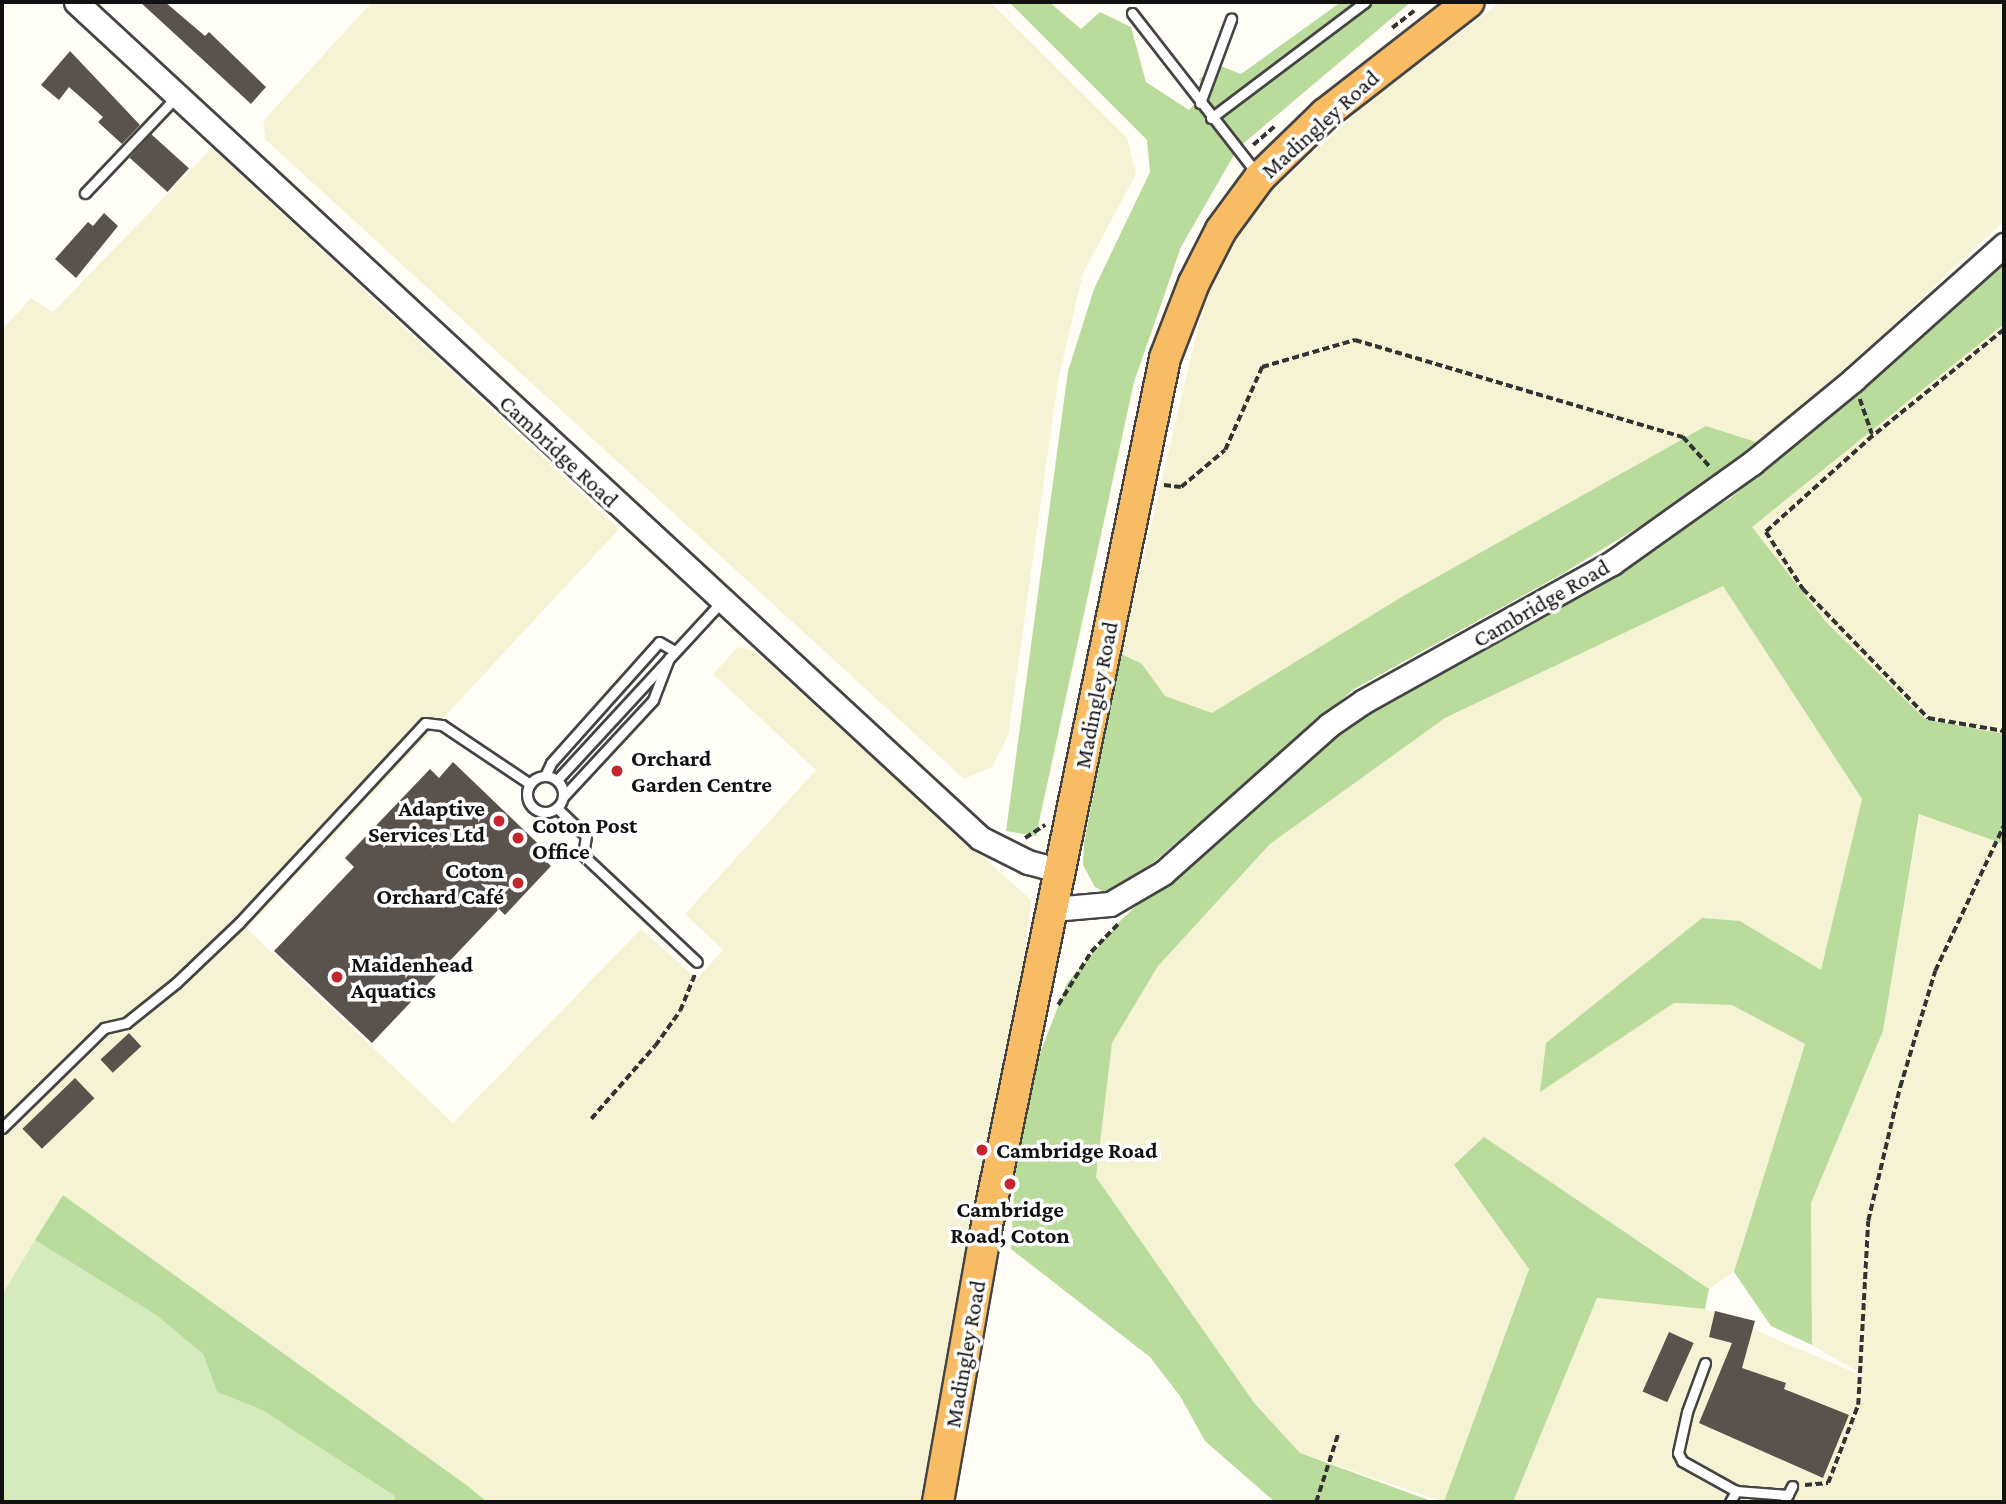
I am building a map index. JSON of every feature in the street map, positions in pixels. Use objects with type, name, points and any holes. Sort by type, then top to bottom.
[{"type":"highway","name":"Madingley Road","points":[[938,1502],[984,1240],[1165,358],[1194,283],[1221,230],[1260,177],[1325,114],[1469,2]]},
{"type":"street","name":"Cambridge Road","points":[[76,2],[721,602],[980,838],[1028,862],[1061,871]]},
{"type":"street","name":"Cambridge Road","points":[[1053,909],[1110,904],[1163,873],[1329,725],[1364,701],[1612,562],[1724,483],[1853,380],[2004,245]]},
{"type":"lane","points":[[1211,118],[1365,2]]},
{"type":"lane","points":[[1132,13],[1211,118],[1260,177]]},
{"type":"lane","points":[[1200,103],[1231,19]]},
{"type":"lane","points":[[85,193],[177,96]]},
{"type":"lane","points":[[556,780],[673,650],[721,602]]},
{"type":"lane","points":[[659,642],[673,650],[653,700],[563,797],[557,808],[541,812],[531,806],[527,795],[530,784],[545,776],[551,763],[659,642]]},
{"type":"lane","points":[[2,1128],[53,1073],[71,1063],[104,1028],[126,1023],[230,931],[425,723],[442,725],[530,784]]},
{"type":"lane","points":[[545,776],[556,780],[563,797]]},
{"type":"lane","points":[[557,808],[586,836],[583,855],[697,962]]},
{"type":"lane","points":[[1706,1363],[1687,1412],[1678,1453],[1682,1461],[1736,1491],[1788,1494]]},
{"type":"lane","points":[[1730,1502],[1736,1491]]},
{"type":"path","points":[[2004,330],[1873,436],[1766,532],[1803,589],[1927,718],[2004,731]]},
{"type":"path","points":[[1138,481],[1181,487],[1225,450],[1262,367],[1355,340],[1683,437],[1724,483]]},
{"type":"path","points":[[1853,380],[1873,436]]},
{"type":"path","points":[[1788,1494],[1828,1483],[1858,1405],[1868,1221],[1900,1087],[1935,971],[2004,825]]},
{"type":"path","points":[[1050,1017],[1091,952],[1120,922]]},
{"type":"path","points":[[591,1119],[680,1011],[694,985],[697,962]]},
{"type":"path","points":[[1316,1502],[1338,1434]]},
{"type":"shaded area","points":[[372,2],[990,2],[1127,138],[1136,174],[1083,273],[1058,381],[1008,736],[992,767],[964,779],[266,140],[263,121]]},
{"type":"shaded area","points":[[1501,2],[2004,2],[2004,221],[1748,460],[1562,574],[1354,689],[1141,873],[1095,887],[1083,865],[1084,843],[1121,654],[1205,297],[1223,256],[1269,193],[1372,99]]},
{"type":"shaded area","points":[[212,148],[619,529],[247,929],[453,1123],[641,929],[697,979],[723,950],[685,914],[816,770],[713,674],[738,647],[753,650],[1031,900],[1014,1033],[972,1220],[925,1502],[487,1502],[63,1195],[2,1295],[2,330],[31,298],[53,312]]},
{"type":"shaded area","points":[[2004,324],[2004,734],[1925,719],[1826,622],[1751,527]]},
{"type":"shaded area","points":[[1723,586],[1862,799],[1821,971],[1740,921],[1540,1091],[1674,1003],[1732,1005],[1805,1044],[1734,1272],[1709,1289],[1484,1138],[1454,1166],[1529,1268],[1444,1502],[1300,1453],[1255,1404],[1096,1177],[1112,1043],[1158,966],[1270,844],[1445,718]]},
{"type":"shaded area","points":[[1920,813],[2004,844],[2004,1502],[1513,1502],[1597,1298],[1705,1309],[1868,1378],[1812,1345],[1811,1203],[1883,1031]]},
{"type":"green space","points":[[1009,2],[1049,2],[1081,29],[1100,12],[1131,27],[1146,82],[1189,110],[1205,93],[1199,79],[1218,65],[1241,74],[1341,2],[1411,2],[1238,148],[1181,247],[1134,382],[1036,836],[1006,831],[1068,371],[1094,289],[1150,172],[1147,140]]},
{"type":"green space","points":[[2004,261],[2004,324],[1752,527],[1826,622],[1925,719],[2004,734],[2004,844],[1919,814],[1883,1031],[1811,1203],[1812,1345],[1771,1326],[1734,1272],[1805,1044],[1732,1005],[1674,1003],[1540,1092],[1546,1043],[1702,918],[1740,921],[1821,970],[1862,799],[1723,586],[1445,718],[1270,844],[1158,966],[1112,1043],[1096,1177],[1255,1404],[1300,1453],[1434,1502],[1275,1502],[1205,1441],[1180,1396],[1150,1357],[1011,1249],[1015,1175],[1036,1064],[1067,983],[1121,920],[1270,783],[1360,707],[1731,498]]},
{"type":"green space","points":[[1706,426],[1765,445],[1748,460],[1562,574],[1354,689],[1141,873],[1110,895],[1095,887],[1083,865],[1084,843],[1121,654],[1142,664],[1165,696],[1212,713],[1405,595]]},
{"type":"green space","points":[[1484,1137],[1709,1289],[1705,1309],[1597,1298],[1513,1502],[1444,1502],[1529,1269],[1454,1165]]},
{"type":"green space","points":[[63,1195],[487,1502],[394,1502],[395,1496],[262,1410],[217,1392],[203,1354],[156,1315],[35,1240]]},
{"type":"green space","points":[[35,1240],[156,1315],[203,1354],[217,1392],[262,1410],[396,1496],[394,1502],[2,1502],[2,1295]]},
{"type":"building","points":[[140,2],[165,2],[205,36],[209,32],[266,87],[251,104]]},
{"type":"building","points":[[70,51],[140,125],[122,144],[98,122],[103,117],[69,87],[59,100],[41,85]]},
{"type":"building","points":[[151,134],[189,168],[167,192],[130,158]]},
{"type":"building","points":[[104,213],[118,226],[76,278],[55,259],[88,222],[93,226]]},
{"type":"building","points":[[453,762],[551,856],[546,861],[551,866],[505,915],[499,909],[372,1043],[274,951],[354,867],[345,858],[430,769],[439,778]]},
{"type":"building","points":[[129,1033],[141,1046],[113,1073],[100,1060]]},
{"type":"building","points":[[75,1078],[94,1098],[42,1149],[22,1129]]},
{"type":"building","points":[[1715,1311],[1755,1321],[1742,1368],[1786,1383],[1784,1389],[1849,1415],[1823,1478],[1699,1423],[1732,1343],[1709,1337]]},
{"type":"building","points":[[1669,1332],[1694,1343],[1667,1402],[1643,1391]]},
{"type":"place","name":"Orchard Garden Centre","points":[[617,771]]},
{"type":"place","name":"Adaptive Services Ltd","points":[[499,821]]},
{"type":"place","name":"Coton Post Office","points":[[518,838]]},
{"type":"place","name":"Coton Orchard Café","points":[[518,883]]},
{"type":"place","name":"Maidenhead Aquatics","points":[[337,977]]},
{"type":"place","name":"Cambridge Road","points":[[982,1150]]},
{"type":"place","name":"Cambridge Road, Coton","points":[[1010,1184]]}]
